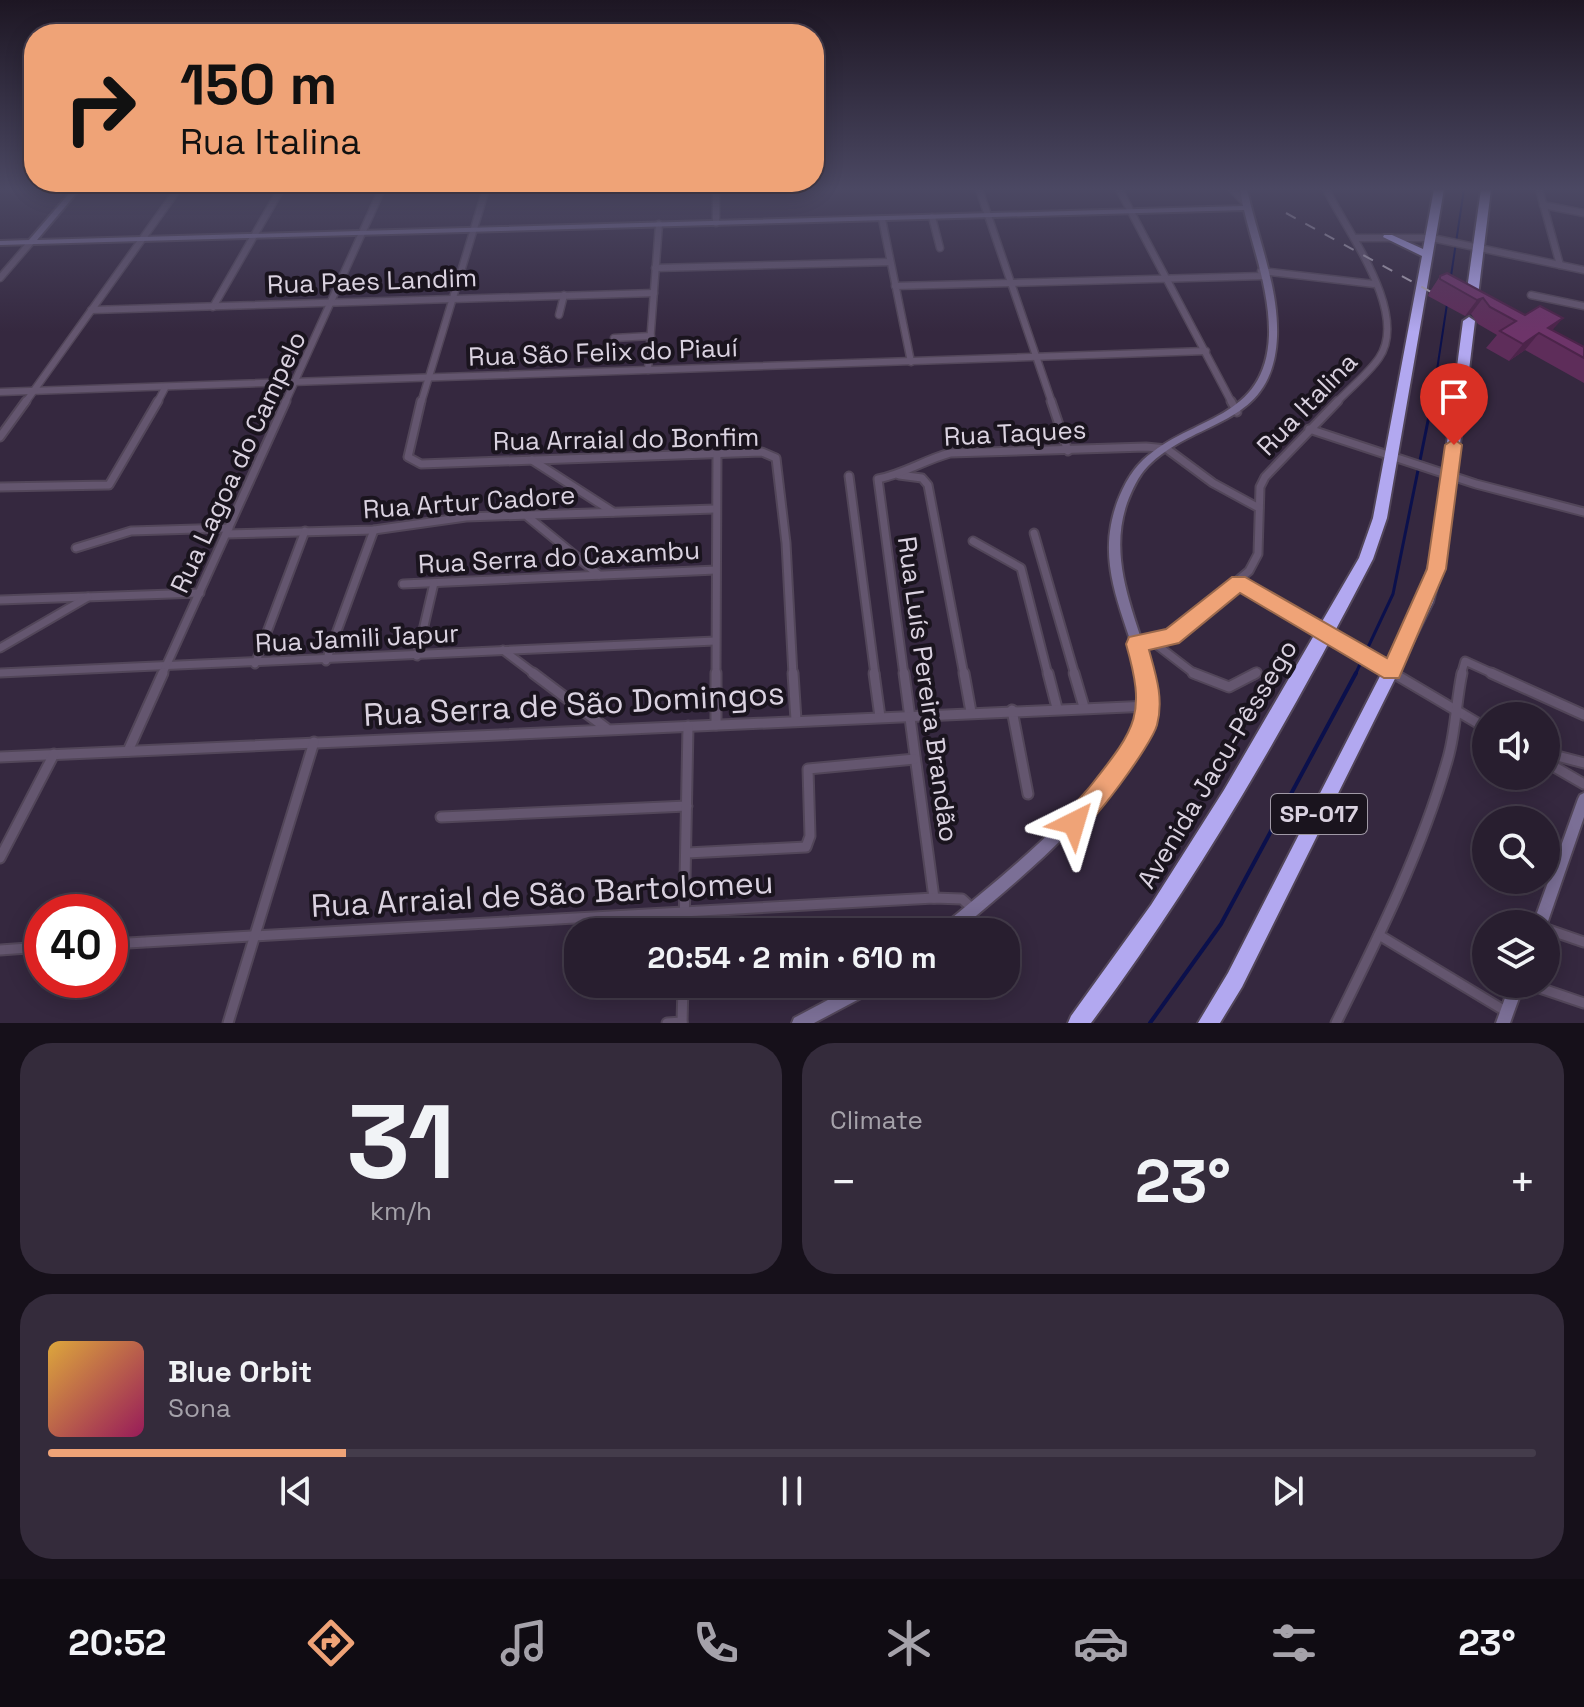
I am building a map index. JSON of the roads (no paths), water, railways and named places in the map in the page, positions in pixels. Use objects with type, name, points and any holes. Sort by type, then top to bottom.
[{"type":"highway","points":[[1388,237],[1433,244]]},
{"type":"highway","name":"Avenida Jacu-Pêssego","points":[[1078,1023],[1159,911],[1224,810],[1327,635],[1370,548],[1396,458],[1434,237]]},
{"type":"highway","points":[[1471,305],[1475,237]]},
{"type":"highway","name":"SP-017","points":[[1208,1023],[1235,980],[1436,569],[1469,321]]},
{"type":"main road","points":[[31,242],[36,237]]},
{"type":"main road","points":[[0,243],[260,237]]},
{"type":"main road","points":[[962,918],[1082,814],[1146,725],[1150,706],[1149,688],[1116,564],[1115,527],[1123,499],[1141,469],[1167,449],[1237,412],[1257,388],[1269,365],[1272,324],[1254,237]]},
{"type":"main road","points":[[1545,910],[1584,799]]},
{"type":"main road","points":[[799,1023],[846,998]]},
{"type":"main road","points":[[1505,1017],[1512,998]]},
{"type":"street","points":[[0,437],[143,237]]},
{"type":"street","points":[[213,307],[253,237]]},
{"type":"street","name":"Rua Lagoa do Campelo","points":[[128,751],[361,237]]},
{"type":"street","points":[[428,378],[471,237]]},
{"type":"street","points":[[648,370],[658,237]]},
{"type":"street","points":[[885,237],[911,362]]},
{"type":"street","points":[[937,237],[940,248]]},
{"type":"street","points":[[995,237],[1068,451]]},
{"type":"street","points":[[1144,237],[1237,412]]},
{"type":"street","points":[[1354,238],[1388,237],[1472,248],[1584,270]]},
{"type":"street","points":[[1552,237],[1560,265]]},
{"type":"street","name":"Rua Italina","points":[[1137,644],[1153,642],[1181,631],[1239,582],[1258,554],[1260,487],[1265,477],[1360,379],[1388,344],[1387,320],[1354,238]]},
{"type":"street","points":[[0,278],[31,242]]},
{"type":"street","points":[[655,268],[890,262]]},
{"type":"street","points":[[895,286],[1262,274],[1374,284]]},
{"type":"street","name":"Rua Paes Landim","points":[[91,310],[654,293]]},
{"type":"street","points":[[559,315],[564,295]]},
{"type":"street","points":[[1531,295],[1584,306]]},
{"type":"street","points":[[614,338],[651,336]]},
{"type":"street","name":"Rua São Felix do Piauí","points":[[0,392],[1206,351]]},
{"type":"street","name":"Rua Arraial do Bonfim","points":[[428,378],[408,457],[421,464],[762,452],[779,462],[796,720]]},
{"type":"street","points":[[0,487],[109,485],[165,388]]},
{"type":"street","points":[[1309,429],[1432,470],[1584,512]]},
{"type":"street","points":[[1167,449],[1213,483],[1259,508]]},
{"type":"street","name":"Rua Taques","points":[[878,486],[881,476],[899,475],[920,461],[950,453],[1167,449]]},
{"type":"street","points":[[716,725],[717,453]]},
{"type":"street","points":[[530,459],[613,513]]},
{"type":"street","points":[[899,475],[922,478],[928,485],[971,712]]},
{"type":"street","points":[[849,476],[880,717]]},
{"type":"street","name":"Rua Luís Pereira Brandão","points":[[878,486],[934,898]]},
{"type":"street","name":"Rua Artur Cadore","points":[[76,548],[131,531],[374,530],[441,519],[715,509]]},
{"type":"street","points":[[528,517],[599,575]]},
{"type":"street","points":[[326,661],[374,530]]},
{"type":"street","points":[[255,664],[305,531]]},
{"type":"street","points":[[1034,533],[1084,707]]},
{"type":"street","points":[[973,541],[1021,568],[1057,708]]},
{"type":"street","name":"Rua Serra do Caxambu","points":[[403,584],[716,570]]},
{"type":"street","points":[[1239,582],[1472,720]]},
{"type":"street","points":[[417,656],[434,583]]},
{"type":"street","points":[[0,600],[200,593]]},
{"type":"street","points":[[0,648],[89,596]]},
{"type":"street","name":"Rua Jamili Japur","points":[[0,673],[326,661],[715,641]]},
{"type":"street","points":[[1153,642],[1217,684],[1230,688],[1242,684],[1257,672]]},
{"type":"street","points":[[503,650],[607,729]]},
{"type":"street","points":[[1336,1023],[1379,935],[1429,818],[1459,712],[1465,661],[1584,715]]},
{"type":"street","name":"Rua Serra de São Domingos","points":[[0,757],[1150,706]]},
{"type":"street","points":[[1012,710],[1028,794]]},
{"type":"street","points":[[684,918],[688,726]]},
{"type":"street","points":[[228,1023],[314,742]]},
{"type":"street","points":[[0,858],[54,754]]},
{"type":"street","points":[[1560,757],[1584,763]]},
{"type":"street","points":[[687,853],[806,847],[810,836],[808,769],[915,759]]},
{"type":"street","points":[[1560,770],[1584,784]]},
{"type":"street","points":[[441,817],[687,806]]},
{"type":"street","name":"Rua Arraial de São Bartolomeu","points":[[128,943],[934,898],[962,899],[973,909]]},
{"type":"street","points":[[1560,934],[1584,942]]},
{"type":"street","points":[[1379,935],[1505,1017]]},
{"type":"street","points":[[0,950],[24,948]]},
{"type":"street","points":[[1560,995],[1584,1003]]},
{"type":"street","points":[[667,1023],[682,1022],[683,998]]},
{"type":"waterway","points":[[1451,276],[1457,237]]},
{"type":"waterway","points":[[1432,403],[1447,304]]},
{"type":"waterway","points":[[1356,674],[1393,594],[1432,401]]},
{"type":"waterway","points":[[1150,1023],[1221,924],[1356,674]]},
{"type":"railway","points":[[1330,237],[1431,292]]}]
